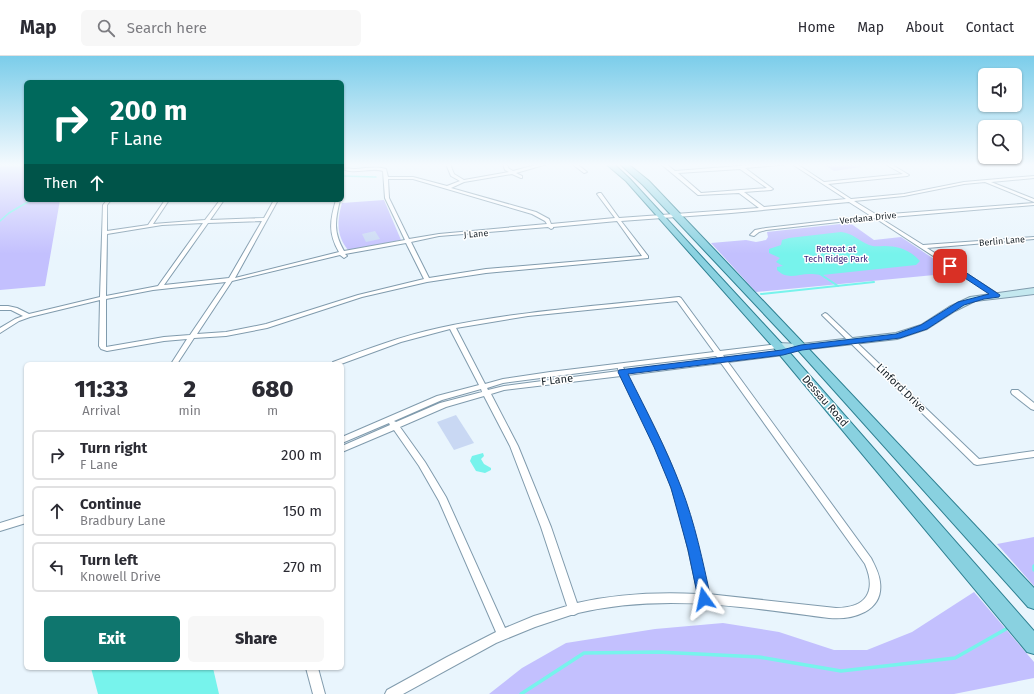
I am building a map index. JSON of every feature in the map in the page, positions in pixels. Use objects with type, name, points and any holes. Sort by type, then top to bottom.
[{"type":"main road","name":"Dessau Road","points":[[653,194],[669,217],[780,350],[1034,645]]},
{"type":"main road","name":"Dessau Road","points":[[669,217],[801,347],[1030,596]]},
{"type":"street","points":[[387,194],[391,207],[427,280]]},
{"type":"street","points":[[467,194],[537,214],[544,218],[551,226]]},
{"type":"street","points":[[107,202],[105,205],[103,348],[113,348],[164,339],[226,334],[267,326],[366,294],[427,280],[486,271],[646,257],[599,194]]},
{"type":"street","points":[[743,194],[763,209]]},
{"type":"street","points":[[839,194],[996,295]]},
{"type":"street","name":"J Lane","points":[[0,332],[18,320],[28,316],[103,298],[160,287],[230,280],[408,242],[551,226],[669,217],[704,216],[713,213],[912,194]]},
{"type":"street","points":[[1016,194],[1034,201]]},
{"type":"street","points":[[150,225],[166,202]]},
{"type":"street","points":[[160,287],[221,202]]},
{"type":"street","points":[[175,362],[230,280],[275,202]]},
{"type":"street","points":[[338,202],[332,226],[334,238],[343,255]]},
{"type":"street","name":"Verdana Drive","points":[[752,235],[757,231],[766,229],[874,217],[1034,204]]},
{"type":"street","points":[[105,233],[150,225],[265,219]]},
{"type":"street","name":"Berlin Lane","points":[[921,247],[1034,238]]},
{"type":"street","points":[[780,350],[853,342],[905,334],[924,327],[961,304],[983,297],[1034,291]]},
{"type":"street","points":[[340,362],[408,338],[452,327],[526,315],[679,299],[868,561],[876,582],[875,591],[871,601],[854,611],[828,612],[704,599],[664,598],[595,605],[557,613],[485,643],[391,694]]},
{"type":"street","points":[[0,308],[9,307],[16,309],[28,316]]},
{"type":"street","name":"Linford Drive","points":[[825,315],[977,462],[1034,454]]},
{"type":"street","points":[[452,327],[514,446],[530,485],[574,610]]},
{"type":"street","name":"F Lane","points":[[344,439],[443,405],[484,389],[528,384],[621,369],[780,350]]},
{"type":"street","points":[[621,369],[659,447],[676,488],[694,550],[704,599]]},
{"type":"street","points":[[1015,392],[1034,407]]},
{"type":"street","points":[[392,422],[422,464],[443,500],[503,635]]},
{"type":"street","name":"F Lane","points":[[344,448],[392,422]]},
{"type":"street","points":[[0,527],[24,520]]},
{"type":"street","points":[[313,670],[319,694]]},
{"type":"green space","points":[[0,194],[24,194],[24,202],[60,202],[45,286],[0,290]]},
{"type":"green space","points":[[384,200],[401,240],[348,250],[341,239],[339,228],[339,216],[342,203]]},
{"type":"green space","name":"Retreat at Tech Ridge Park","points":[[850,223],[874,240],[901,237],[955,273],[756,292],[711,243],[746,240],[756,242],[766,240],[768,237],[767,232]]},
{"type":"green space","points":[[1034,537],[1034,586],[997,544]]},
{"type":"green space","points":[[974,592],[1034,662],[1034,678],[954,694],[489,694],[522,668],[566,643],[655,629],[723,623],[779,632],[834,650],[867,650],[912,632]]},
{"type":"shaded area","points":[[841,232],[852,235],[871,246],[889,246],[904,249],[920,261],[916,265],[822,275],[807,274],[789,276],[777,270],[777,267],[783,266],[776,262],[780,258],[769,253],[769,249],[781,245],[782,240]]},
{"type":"shaded area","points":[[483,453],[484,456],[481,459],[484,464],[491,468],[491,470],[485,473],[476,471],[470,461],[472,456]]},
{"type":"shaded area","points":[[92,670],[213,670],[219,694],[98,694]]},
{"type":"building","points":[[375,231],[380,239],[366,242],[362,234]]},
{"type":"building","points":[[456,415],[474,443],[454,450],[437,422]]},
{"type":"waterway","points":[[0,221],[9,213],[28,202]]},
{"type":"waterway","points":[[820,274],[838,286]]},
{"type":"waterway","points":[[838,286],[874,282]]},
{"type":"waterway","points":[[761,294],[838,286]]},
{"type":"waterway","points":[[521,694],[584,653],[658,652],[759,657],[841,671],[955,658],[1006,629]]},
{"type":"route","points":[[704,599],[694,550],[676,488],[659,447],[622,372],[783,353],[801,347],[898,336],[924,327],[952,308],[961,304],[973,299],[996,295],[950,266]]}]
